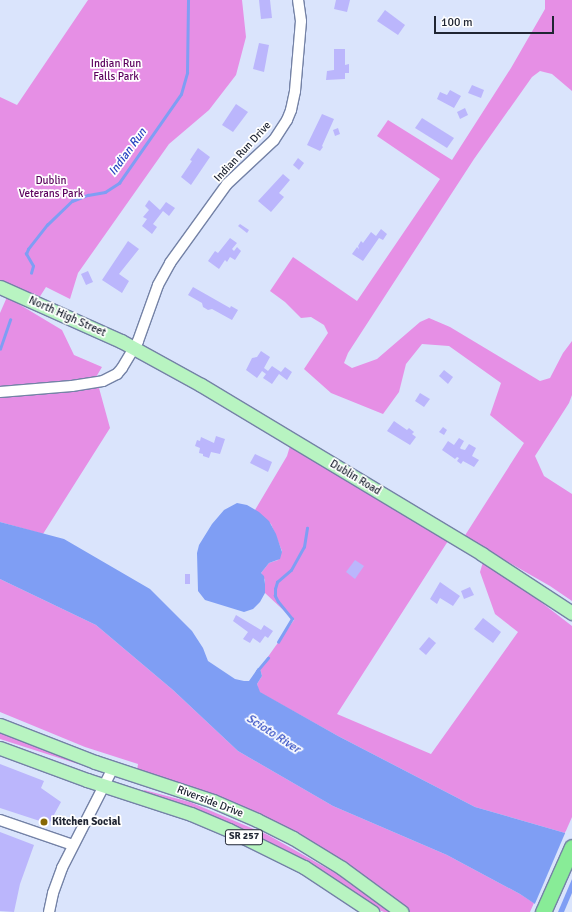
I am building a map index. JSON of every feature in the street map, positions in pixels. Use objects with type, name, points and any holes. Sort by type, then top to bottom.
[{"type":"highway","points":[[543,912],[572,847]]},
{"type":"main road","name":"North High Street","points":[[0,287],[134,348]]},
{"type":"main road","name":"Dublin Road","points":[[134,348],[219,395],[437,527],[572,613]]},
{"type":"main road","name":"Riverside Drive","points":[[0,725],[113,768],[213,801],[257,820],[293,838],[342,868],[402,912]]},
{"type":"main road","name":"Riverside Drive","points":[[0,748],[191,814],[255,842],[304,868],[372,912]]},
{"type":"street","name":"Indian Run Drive","points":[[0,392],[72,386],[103,381],[117,374],[134,348],[145,324],[158,285],[170,263],[227,184],[274,140],[286,120],[293,101],[296,78],[301,21],[298,0]]},
{"type":"street","points":[[49,912],[58,877],[113,768]]},
{"type":"street","points":[[0,820],[73,845]]},
{"type":"green space","points":[[88,0],[242,0],[246,37],[236,75],[209,110],[169,144],[78,273],[70,299],[46,287],[39,298],[0,280],[0,97],[17,105]]},
{"type":"green space","points":[[545,0],[572,0],[572,91],[552,74],[540,71],[532,77],[474,159],[348,353],[344,363],[352,368],[377,359],[420,322],[429,318],[450,327],[540,381],[550,378],[563,353],[572,341],[572,395],[569,403],[535,456],[544,476],[572,494],[572,601],[550,586],[464,537],[524,443],[490,415],[501,383],[449,346],[422,344],[406,364],[399,392],[383,414],[331,393],[304,369],[328,333],[324,325],[311,317],[301,318],[285,302],[270,291],[293,257],[357,301],[440,179],[377,136],[388,120],[452,160],[511,68],[545,9]]},
{"type":"green space","points":[[7,297],[62,330],[74,355],[102,367],[96,377],[110,428],[43,534],[0,522],[0,313]]},
{"type":"green space","points":[[290,446],[448,541],[337,714],[431,754],[518,632],[495,614],[480,572],[483,562],[515,582],[572,626],[572,817],[565,833],[475,807],[338,736],[259,692],[257,684],[262,676],[260,668],[294,620],[265,593],[265,580],[261,573],[269,563],[278,560],[282,551],[271,524],[255,510],[287,456]]},
{"type":"green space","points":[[0,579],[96,625],[173,690],[238,751],[333,806],[447,855],[520,894],[534,903],[530,912],[410,912],[382,888],[343,862],[137,771],[138,764],[85,747],[0,712]]},
{"type":"green space","points":[[0,729],[79,761],[78,764],[0,739]]},
{"type":"green space","points":[[144,790],[190,802],[268,835],[337,874],[350,879],[396,912],[384,912],[376,909],[143,794]]},
{"type":"water","points":[[237,503],[247,505],[259,512],[269,521],[276,534],[282,552],[280,559],[269,563],[261,573],[264,576],[265,593],[260,602],[253,609],[244,612],[205,600],[198,591],[197,553],[199,545],[212,524],[224,510]]},
{"type":"water","name":"Scioto River","points":[[0,522],[64,539],[150,589],[192,631],[203,648],[208,661],[235,679],[244,681],[249,681],[258,668],[260,668],[262,676],[257,684],[260,692],[338,736],[475,807],[572,835],[572,912],[547,912],[520,894],[447,855],[333,806],[238,751],[173,690],[96,625],[0,579]]},
{"type":"pier","points":[[566,831],[572,833],[572,879],[558,912],[543,912],[534,906]]},
{"type":"pier","points":[[572,893],[572,912],[564,912]]},
{"type":"building","points":[[259,0],[270,0],[272,18],[261,19]]},
{"type":"building","points":[[336,0],[350,0],[347,12],[334,9]]},
{"type":"building","points":[[385,10],[405,25],[398,35],[377,21]]},
{"type":"building","points":[[259,43],[269,45],[264,72],[253,69]]},
{"type":"building","points":[[334,49],[345,49],[345,65],[349,64],[349,73],[345,73],[345,79],[326,80],[327,71],[334,70]]},
{"type":"building","points":[[472,85],[484,90],[481,98],[468,93]]},
{"type":"building","points":[[450,90],[461,96],[454,108],[437,99],[440,92],[447,95]]},
{"type":"building","points":[[236,104],[248,112],[233,132],[222,125]]},
{"type":"building","points":[[465,108],[468,115],[460,119],[457,112]]},
{"type":"building","points":[[322,114],[334,119],[320,151],[307,145]]},
{"type":"building","points":[[422,118],[454,138],[447,148],[415,128]]},
{"type":"building","points":[[338,128],[340,134],[335,136],[333,130]]},
{"type":"building","points":[[198,148],[210,157],[191,185],[181,177],[192,161],[190,160]]},
{"type":"building","points":[[298,158],[304,163],[299,170],[293,165]]},
{"type":"building","points":[[283,174],[290,180],[279,193],[284,197],[271,212],[258,201]]},
{"type":"building","points":[[149,200],[160,210],[166,202],[175,208],[169,216],[163,211],[153,224],[157,227],[152,234],[142,226],[147,219],[143,217],[149,210],[145,206]]},
{"type":"building","points":[[240,224],[249,230],[247,233],[238,226]]},
{"type":"building","points":[[381,229],[387,234],[383,240],[379,238],[363,261],[352,254],[357,247],[359,249],[358,246],[361,241],[363,243],[371,232],[376,236]]},
{"type":"building","points":[[230,238],[237,243],[232,249],[234,251],[237,247],[241,251],[235,260],[230,257],[227,262],[225,260],[219,269],[208,261],[215,251],[218,253]]},
{"type":"building","points":[[128,241],[139,249],[119,274],[129,281],[122,293],[102,280]]},
{"type":"building","points":[[88,271],[93,282],[86,285],[81,274]]},
{"type":"building","points":[[193,287],[230,308],[231,306],[238,310],[232,320],[212,309],[208,310],[203,307],[202,303],[188,295]]},
{"type":"building","points":[[261,351],[270,357],[264,368],[268,371],[272,366],[281,372],[285,367],[292,372],[287,380],[279,374],[272,384],[263,378],[266,374],[262,371],[257,378],[246,370],[252,358],[257,357]]},
{"type":"building","points":[[444,370],[453,377],[448,384],[439,376]]},
{"type":"building","points":[[420,393],[430,399],[424,407],[415,401]]},
{"type":"building","points":[[394,421],[407,430],[409,428],[414,432],[412,434],[416,437],[410,445],[387,431]]},
{"type":"building","points":[[443,427],[447,430],[444,435],[439,432]]},
{"type":"building","points":[[216,436],[225,439],[220,454],[211,452],[209,458],[199,453],[200,448],[195,446],[197,440],[200,441],[201,437],[214,443]]},
{"type":"building","points":[[459,438],[464,441],[460,448],[461,449],[465,450],[469,444],[476,448],[472,456],[479,460],[474,467],[463,461],[461,464],[457,461],[459,458],[457,457],[455,459],[442,450],[448,441],[454,445]]},
{"type":"building","points":[[255,454],[272,462],[268,472],[250,463]]},
{"type":"building","points":[[355,560],[364,566],[355,579],[346,572]]},
{"type":"building","points":[[185,574],[190,574],[190,584],[185,584]]},
{"type":"building","points":[[440,582],[460,596],[453,606],[440,598],[437,604],[430,599]]},
{"type":"building","points":[[470,587],[474,595],[464,599],[461,591]]},
{"type":"building","points":[[236,615],[261,630],[264,625],[273,631],[268,638],[265,636],[260,643],[253,638],[250,643],[243,639],[248,632],[233,621]]},
{"type":"building","points":[[483,618],[501,632],[493,643],[474,629]]},
{"type":"building","points":[[429,637],[436,643],[426,655],[419,649]]},
{"type":"building","points":[[0,764],[44,781],[41,788],[61,802],[49,824],[0,808]]},
{"type":"building","points":[[0,832],[34,845],[20,884],[14,912],[0,911]]},
{"type":"waterway","name":"Indian Run","points":[[31,273],[33,266],[26,254],[28,249],[47,225],[72,201],[88,195],[105,192],[119,183],[181,94],[187,73],[188,0]]},
{"type":"waterway","name":"Indian Run","points":[[0,349],[10,320]]},
{"type":"waterway","points":[[278,642],[292,619],[278,602],[275,596],[275,589],[277,582],[291,570],[304,547],[307,528]]},
{"type":"waterway","points":[[257,671],[268,658]]},
{"type":"place","name":"Kitchen Social","points":[[44,822]]},
{"type":"park label","name":"Indian Run Falls Park","points":[[116,71]]},
{"type":"park label","name":"Dublin Veterans Park","points":[[51,188]]}]
